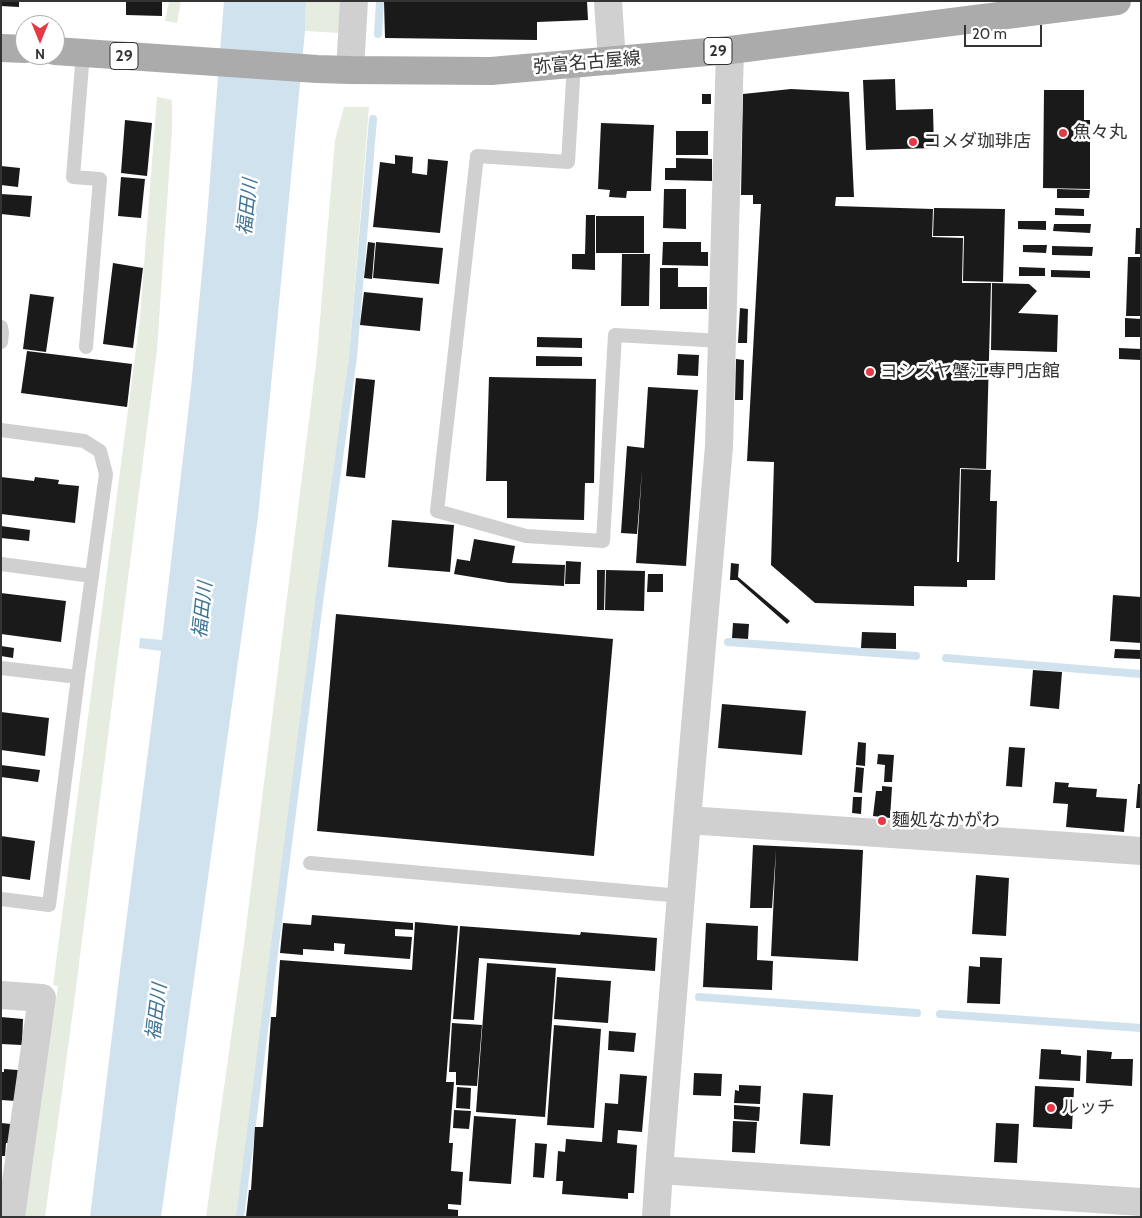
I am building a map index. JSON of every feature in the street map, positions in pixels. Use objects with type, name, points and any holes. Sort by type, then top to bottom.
[{"type":"main road","name":"弥富名古屋線","points":[[65,52],[317,69],[490,71],[730,50],[1055,5],[1117,1]]},
{"type":"main road","points":[[1,48],[15,49]]},
{"type":"street","points":[[350,70],[354,1]]},
{"type":"street","points":[[608,1],[612,61]]},
{"type":"street","points":[[656,1217],[719,446],[730,50]]},
{"type":"street","points":[[687,820],[1141,851]]},
{"type":"street","points":[[1,995],[42,998],[8,1184],[11,1217]]},
{"type":"street","points":[[659,1170],[1141,1202]]},
{"type":"lane","points":[[83,53],[73,177],[100,180],[86,347]]},
{"type":"lane","points":[[574,64],[568,162],[477,156],[437,511],[526,536],[602,540],[614,335],[722,341]]},
{"type":"lane","points":[[1,326],[1,342]]},
{"type":"lane","points":[[1,430],[84,441],[100,451],[106,474],[49,905],[1,899]]},
{"type":"lane","points":[[1,564],[92,576]]},
{"type":"lane","points":[[1,668],[78,677]]},
{"type":"lane","points":[[310,863],[681,896]]},
{"type":"shaded area","points":[[169,1],[181,1],[177,23],[165,21]]},
{"type":"shaded area","points":[[306,1],[341,1],[340,33],[305,31]]},
{"type":"shaded area","points":[[157,97],[172,100],[172,130],[157,350],[45,1217],[25,1217],[58,986],[53,985],[140,318]]},
{"type":"shaded area","points":[[344,107],[369,107],[349,357],[238,1217],[206,1217],[244,944],[317,356],[335,140]]},
{"type":"water","name":"福田川","points":[[224,1],[306,1],[305,31],[258,517],[161,1217],[90,1217],[161,651],[139,648],[140,638],[162,640],[191,388],[206,230]]},
{"type":"building","points":[[1,1],[19,1],[19,7],[1,6]]},
{"type":"building","points":[[126,1],[162,1],[162,16],[126,15]]},
{"type":"building","points":[[384,1],[587,1],[588,20],[537,22],[537,40],[385,38]]},
{"type":"building","points":[[895,79],[896,110],[933,109],[934,148],[866,150],[863,80]]},
{"type":"building","name":"ヨシズヤ蟹江専門店館","points":[[791,89],[849,92],[854,197],[836,197],[835,206],[933,209],[932,237],[963,238],[962,283],[991,283],[986,469],[960,468],[957,562],[959,562],[961,469],[991,470],[990,501],[997,501],[995,580],[967,580],[967,587],[914,586],[914,606],[815,603],[771,565],[774,462],[747,461],[761,204],[753,204],[753,195],[741,195],[743,94]]},
{"type":"building","points":[[1044,90],[1084,90],[1084,120],[1090,120],[1090,189],[1043,188]]},
{"type":"building","points":[[702,94],[711,94],[711,104],[702,104]]},
{"type":"building","points":[[125,120],[152,123],[147,176],[121,173]]},
{"type":"building","points":[[601,123],[654,125],[651,191],[627,191],[626,198],[609,197],[610,190],[598,189]]},
{"type":"building","points":[[676,131],[708,131],[708,155],[676,155]]},
{"type":"building","points":[[395,155],[413,157],[412,173],[427,175],[428,159],[448,161],[440,233],[373,227],[380,162],[395,164]]},
{"type":"building","points":[[676,158],[712,159],[712,181],[665,180],[665,168],[676,168]]},
{"type":"building","points":[[1,166],[20,168],[18,187],[1,185]]},
{"type":"building","points":[[121,177],[145,179],[141,218],[118,216]]},
{"type":"building","points":[[664,189],[686,189],[686,229],[663,228]]},
{"type":"building","points":[[1057,189],[1090,190],[1089,198],[1057,198]]},
{"type":"building","points":[[1,194],[32,196],[30,217],[1,214]]},
{"type":"building","points":[[934,208],[1005,209],[1003,282],[963,281],[964,236],[933,236]]},
{"type":"building","points":[[1055,208],[1084,209],[1084,216],[1055,215]]},
{"type":"building","points":[[586,215],[595,215],[595,270],[572,269],[572,254],[585,254]]},
{"type":"building","points":[[596,216],[644,216],[644,253],[596,253]]},
{"type":"building","points":[[1018,221],[1046,221],[1046,230],[1018,229]]},
{"type":"building","points":[[1054,224],[1091,224],[1090,233],[1053,231]]},
{"type":"building","points":[[1136,228],[1141,228],[1141,254],[1135,254]]},
{"type":"building","points":[[368,242],[375,243],[372,279],[364,278]]},
{"type":"building","points":[[376,242],[443,248],[439,284],[373,278]]},
{"type":"building","points":[[663,242],[701,242],[701,252],[708,252],[708,266],[662,265]]},
{"type":"building","points":[[1023,245],[1047,245],[1046,253],[1023,252]]},
{"type":"building","points":[[1052,246],[1093,247],[1092,256],[1052,255]]},
{"type":"building","points":[[622,254],[650,254],[649,306],[621,306]]},
{"type":"building","points":[[1128,257],[1141,257],[1141,316],[1126,316]]},
{"type":"building","points":[[113,263],[143,268],[133,348],[103,344]]},
{"type":"building","points":[[1019,267],[1045,268],[1045,276],[1019,276]]},
{"type":"building","points":[[660,268],[678,268],[678,287],[707,287],[707,309],[660,309]]},
{"type":"building","points":[[1051,270],[1090,271],[1090,278],[1051,277]]},
{"type":"building","points":[[992,283],[1029,284],[1037,291],[1018,313],[1058,315],[1057,352],[991,350]]},
{"type":"building","points":[[364,292],[423,298],[420,331],[360,325]]},
{"type":"building","points":[[30,294],[54,297],[46,352],[23,349]]},
{"type":"building","points":[[740,308],[748,309],[747,343],[738,343]]},
{"type":"building","points":[[1125,318],[1141,319],[1141,337],[1125,337]]},
{"type":"building","points":[[537,337],[582,338],[582,348],[537,347]]},
{"type":"building","points":[[1119,348],[1141,349],[1141,360],[1119,359]]},
{"type":"building","points":[[27,351],[132,364],[127,407],[21,393]]},
{"type":"building","points":[[678,354],[699,355],[698,376],[677,375]]},
{"type":"building","points":[[536,356],[582,357],[582,366],[536,366]]},
{"type":"building","points":[[736,359],[744,360],[743,400],[735,400]]},
{"type":"building","points":[[489,377],[596,379],[594,483],[585,483],[584,520],[507,518],[507,481],[486,481]]},
{"type":"building","points":[[356,378],[375,380],[365,478],[346,476]]},
{"type":"building","points":[[648,387],[698,390],[686,566],[636,563],[642,470],[637,534],[621,533],[627,446],[644,448]]},
{"type":"building","points":[[1,477],[34,481],[35,477],[59,480],[58,484],[79,486],[75,523],[1,514]]},
{"type":"building","points":[[392,520],[454,525],[450,572],[388,567]]},
{"type":"building","points":[[1,526],[30,530],[29,541],[1,538]]},
{"type":"building","points":[[474,539],[515,546],[512,563],[565,565],[564,586],[509,583],[454,574],[457,559],[470,561]]},
{"type":"building","points":[[566,561],[581,562],[580,584],[565,584]]},
{"type":"building","points":[[731,563],[739,564],[738,577],[790,621],[787,624],[737,580],[730,580]]},
{"type":"building","points":[[597,570],[605,570],[604,610],[597,610]]},
{"type":"building","points":[[606,570],[645,571],[644,611],[605,610]]},
{"type":"building","points":[[648,574],[663,574],[663,592],[647,592]]},
{"type":"building","points":[[1,593],[66,601],[61,642],[1,634]]},
{"type":"building","points":[[1113,595],[1141,597],[1141,643],[1110,641]]},
{"type":"building","points":[[336,614],[613,639],[594,856],[317,831]]},
{"type":"building","points":[[733,623],[749,624],[748,639],[732,638]]},
{"type":"building","points":[[862,632],[896,633],[896,649],[861,648]]},
{"type":"building","points":[[1,646],[14,648],[13,658],[1,656]]},
{"type":"building","points":[[1115,649],[1141,650],[1141,659],[1114,658]]},
{"type":"building","points":[[1033,670],[1062,672],[1059,709],[1030,706]]},
{"type":"building","points":[[722,704],[806,711],[802,755],[718,748]]},
{"type":"building","points":[[1,712],[49,718],[45,756],[1,750]]},
{"type":"building","points":[[858,742],[866,743],[865,766],[856,765]]},
{"type":"building","points":[[1009,747],[1025,748],[1022,787],[1006,786]]},
{"type":"building","points":[[878,754],[894,755],[892,782],[884,782],[885,765],[877,764]]},
{"type":"building","points":[[1,765],[40,770],[38,782],[1,777]]},
{"type":"building","points":[[856,767],[864,768],[862,793],[854,792]]},
{"type":"building","points":[[1055,782],[1069,783],[1068,787],[1097,789],[1096,797],[1127,799],[1124,832],[1066,827],[1068,804],[1053,803]]},
{"type":"building","points":[[1138,784],[1141,784],[1141,808],[1136,808]]},
{"type":"building","points":[[882,786],[892,787],[890,818],[873,816],[876,791],[882,791]]},
{"type":"building","points":[[853,797],[862,797],[861,814],[852,813]]},
{"type":"building","points":[[1,836],[35,841],[30,880],[1,876]]},
{"type":"building","points":[[753,845],[863,850],[858,961],[771,956],[776,850],[772,908],[750,908]]},
{"type":"building","points":[[976,875],[1009,878],[1006,936],[972,934]]},
{"type":"building","points":[[312,915],[413,923],[413,930],[395,929],[395,936],[412,937],[410,959],[344,954],[345,944],[334,943],[334,951],[303,949],[303,955],[280,953],[283,923],[311,925]]},
{"type":"building","points":[[415,922],[458,926],[446,1082],[454,1082],[449,1143],[453,1143],[451,1171],[463,1172],[461,1205],[448,1204],[448,1209],[458,1210],[458,1217],[246,1217],[249,1190],[251,1190],[255,1127],[263,1127],[271,1017],[276,1017],[280,960],[412,970]]},
{"type":"building","points":[[706,923],[758,926],[757,960],[773,961],[772,990],[703,987]]},
{"type":"building","points":[[460,926],[580,935],[581,932],[657,938],[655,971],[479,958],[474,1020],[453,1019]]},
{"type":"building","points":[[980,957],[1002,958],[1000,1004],[967,1003],[969,966],[980,967]]},
{"type":"building","points":[[487,963],[556,968],[545,1117],[476,1112]]},
{"type":"building","points":[[557,977],[611,981],[608,1023],[554,1019]]},
{"type":"building","points":[[1,1017],[23,1019],[22,1045],[1,1044]]},
{"type":"building","points":[[452,1023],[482,1025],[477,1086],[456,1085],[456,1072],[449,1072]]},
{"type":"building","points":[[554,1025],[601,1029],[594,1128],[547,1125]]},
{"type":"building","points":[[609,1031],[636,1033],[634,1052],[608,1050]]},
{"type":"building","points":[[1041,1049],[1061,1050],[1061,1054],[1081,1056],[1080,1081],[1039,1079]]},
{"type":"building","points":[[1087,1050],[1112,1052],[1111,1059],[1133,1059],[1132,1086],[1086,1083]]},
{"type":"building","points":[[4,1069],[18,1070],[16,1101],[1,1100],[1,1072],[4,1072]]},
{"type":"building","points":[[694,1073],[722,1074],[721,1096],[693,1095]]},
{"type":"building","points":[[620,1074],[647,1076],[642,1132],[618,1130],[617,1143],[637,1145],[634,1193],[628,1193],[628,1199],[562,1194],[563,1181],[556,1181],[558,1151],[565,1152],[566,1139],[602,1142],[605,1103],[618,1104]]},
{"type":"building","points":[[739,1085],[761,1086],[760,1104],[734,1103],[735,1090],[739,1091]]},
{"type":"building","points":[[1035,1086],[1074,1088],[1072,1129],[1033,1127]]},
{"type":"building","points":[[457,1087],[471,1088],[470,1109],[456,1108]]},
{"type":"building","points":[[803,1093],[833,1095],[830,1146],[800,1144]]},
{"type":"building","points":[[734,1105],[760,1107],[759,1121],[734,1119]]},
{"type":"building","points":[[454,1110],[471,1111],[469,1129],[453,1128]]},
{"type":"building","points":[[474,1116],[516,1119],[511,1184],[469,1181]]},
{"type":"building","points":[[733,1121],[757,1122],[755,1153],[732,1152]]},
{"type":"building","points":[[1,1123],[11,1124],[10,1143],[6,1143],[5,1156],[1,1156]]},
{"type":"building","points":[[996,1123],[1019,1124],[1017,1163],[994,1162]]},
{"type":"building","points":[[535,1143],[547,1144],[544,1178],[533,1177]]},
{"type":"waterway","points":[[378,34],[380,1]]},
{"type":"waterway","points":[[240,1217],[320,595],[353,357],[373,119]]},
{"type":"waterway","points":[[728,642],[916,656]]},
{"type":"waterway","points":[[946,658],[1141,674]]},
{"type":"waterway","points":[[699,997],[917,1013]]},
{"type":"waterway","points":[[940,1014],[1141,1028]]},
{"type":"place","name":"魚々丸","points":[[1063,133]]},
{"type":"place","name":"コメダ珈琲店","points":[[913,142]]},
{"type":"place","name":"ヨシズヤ蟹江専門店館","points":[[870,372]]},
{"type":"place","name":"麵処なかがわ","points":[[882,821]]},
{"type":"place","name":"ルッチ","points":[[1051,1108]]}]
